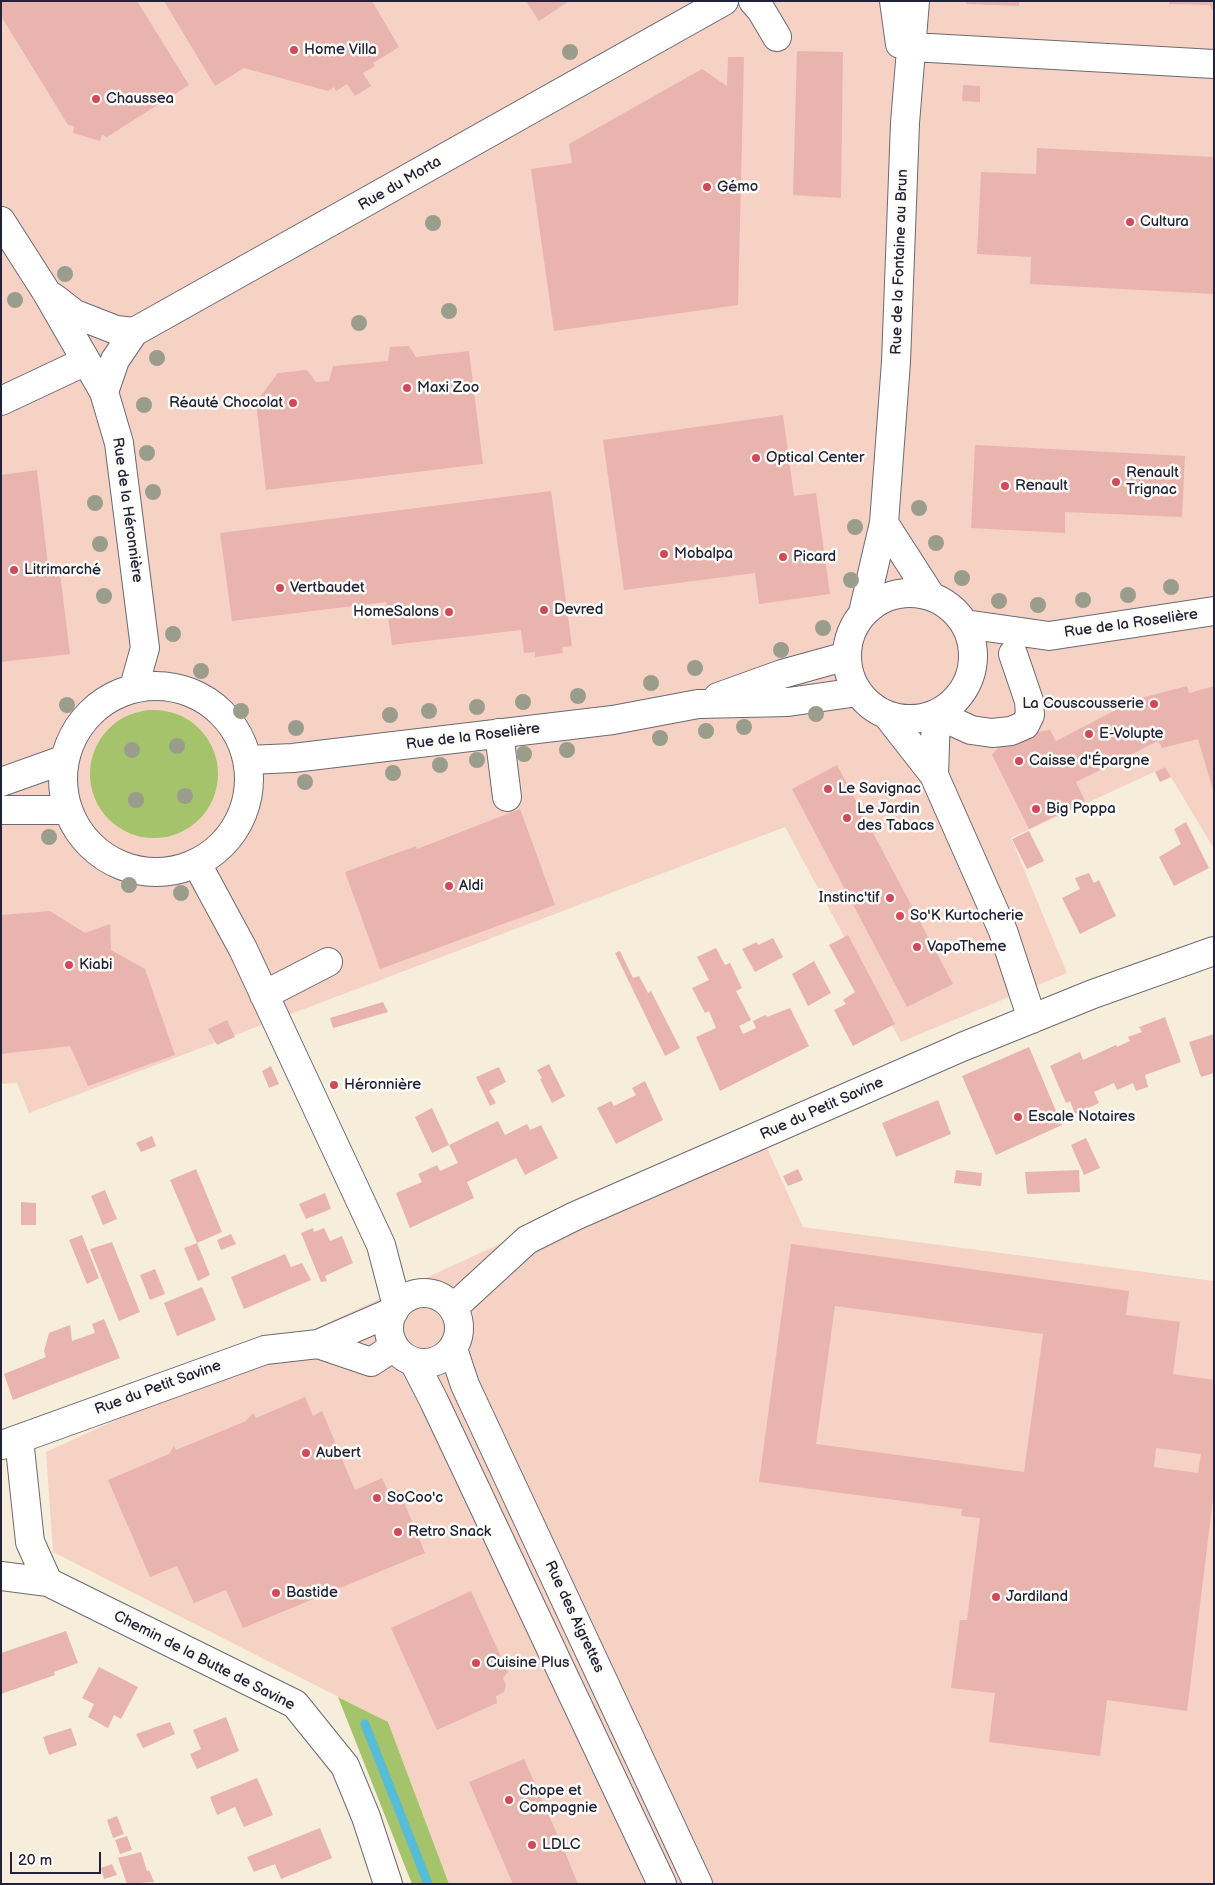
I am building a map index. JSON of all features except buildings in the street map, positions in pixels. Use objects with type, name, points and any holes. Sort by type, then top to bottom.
[{"type":"street","name":"Rue du Morta","points":[[104,392],[115,360],[134,332],[724,1]]},
{"type":"street","points":[[753,1],[761,10],[777,37]]},
{"type":"street","points":[[894,1],[906,100]]},
{"type":"street","name":"Rue de la Fontaine au Brun","points":[[863,613],[884,523],[896,362],[906,100],[915,1]]},
{"type":"street","points":[[912,47],[1214,64]]},
{"type":"street","name":"Rue de la Héronnière","points":[[1,221],[47,293],[104,392],[119,443],[145,648]]},
{"type":"street","points":[[47,293],[75,314],[116,330],[134,332]]},
{"type":"street","points":[[1,401],[86,361]]},
{"type":"street","points":[[884,523],[931,596]]},
{"type":"street","points":[[913,592],[931,596],[956,612],[965,624],[972,640],[974,658],[970,675],[962,691],[951,704],[936,714],[920,718],[903,719],[887,715],[871,705],[858,692],[850,674],[847,656],[849,640],[863,613],[877,602],[894,594],[913,592]]},
{"type":"street","name":"Rue de la Roselière","points":[[965,624],[1049,636],[1214,611]]},
{"type":"street","name":"Rue de la Roselière","points":[[970,675],[1049,636]]},
{"type":"street","points":[[145,648],[169,685]]},
{"type":"street","points":[[134,687],[145,648]]},
{"type":"street","points":[[936,714],[971,730],[992,734],[1011,731],[1025,725],[1030,715],[1029,701],[1013,654]]},
{"type":"street","name":"Rue de la Roselière","points":[[248,760],[293,758],[613,720],[698,704],[782,674],[847,656]]},
{"type":"street","points":[[169,685],[200,695],[232,723],[248,760],[250,789],[241,821],[224,845],[197,864],[180,870],[147,873],[116,864],[82,838],[66,810],[62,793],[63,760],[75,730],[98,704],[134,687],[169,685]]},
{"type":"street","name":"Rue de la Roselière","points":[[698,704],[788,702],[858,692]]},
{"type":"street","points":[[934,775],[936,714]]},
{"type":"street","points":[[887,715],[934,775],[1003,931],[1032,1019]]},
{"type":"street","points":[[499,734],[507,797]]},
{"type":"street","points":[[1,782],[63,760]]},
{"type":"street","points":[[1,810],[66,810]]},
{"type":"street","points":[[197,864],[264,995],[381,1245],[404,1304]]},
{"type":"street","name":"Rue du Petit Savine","points":[[453,1308],[527,1240],[543,1232],[962,1047],[1093,994],[1214,951]]},
{"type":"street","points":[[264,995],[328,962]]},
{"type":"street","points":[[453,1349],[460,1331],[458,1319],[453,1308],[444,1299],[433,1294],[404,1304],[389,1328],[434,1400],[662,1884]]},
{"type":"street","name":"Rue du Petit Savine","points":[[10,1442],[265,1350],[318,1344],[404,1304]]},
{"type":"street","name":"Rue du Petit Savine","points":[[318,1344],[371,1362],[404,1354],[427,1363],[439,1360],[453,1349]]},
{"type":"street","name":"Rue des Aigrettes","points":[[453,1349],[466,1385],[698,1884]]},
{"type":"street","points":[[10,1442],[30,1542],[48,1582]]},
{"type":"street","name":"Chemin de la Butte de Savine","points":[[1,1576],[48,1582],[295,1704],[345,1766],[366,1817],[388,1884]]},
{"type":"shaded area","points":[[1,1],[1214,1],[1214,849],[1165,767],[1011,838],[1067,973],[901,1042],[785,827],[29,1113],[17,1083],[1,1084]]},
{"type":"shaded area","points":[[757,1126],[803,1227],[1214,1281],[1214,1884],[449,1884],[388,1722],[53,1552],[46,1452]]},
{"type":"green space","points":[[154,710],[167,711],[179,715],[199,729],[213,749],[217,761],[217,787],[213,799],[199,819],[179,833],[167,837],[154,838],[141,837],[129,833],[109,819],[95,799],[91,787],[90,774],[91,761],[95,749],[109,729],[129,715],[141,711]]},
{"type":"green space","points":[[338,1697],[388,1722],[449,1884],[412,1884]]},
{"type":"waterway","points":[[365,1724],[428,1884]]},
{"type":"place","name":"Home Villa","points":[[294,50]]},
{"type":"place","name":"Chaussea","points":[[96,99]]},
{"type":"place","name":"Gémo","points":[[707,187]]},
{"type":"place","name":"Cultura","points":[[1130,222]]},
{"type":"place","name":"Maxi Zoo","points":[[407,388]]},
{"type":"place","name":"Réauté Chocolat","points":[[293,403]]},
{"type":"place","name":"Optical Center","points":[[756,458]]},
{"type":"place","name":"Renault Trignac","points":[[1116,482]]},
{"type":"place","name":"Renault","points":[[1005,486]]},
{"type":"place","name":"Mobalpa","points":[[664,554]]},
{"type":"place","name":"Picard","points":[[783,557]]},
{"type":"place","name":"Litrimarché","points":[[14,570]]},
{"type":"place","name":"Vertbaudet","points":[[280,588]]},
{"type":"place","name":"Devred","points":[[544,610]]},
{"type":"place","name":"HomeSalons","points":[[449,612]]},
{"type":"place","name":"La Couscousserie","points":[[1154,704]]},
{"type":"place","name":"E-Volupte","points":[[1089,734]]},
{"type":"place","name":"Caisse d'Épargne","points":[[1019,761]]},
{"type":"place","name":"Le Savignac","points":[[828,789]]},
{"type":"place","name":"Big Poppa","points":[[1036,809]]},
{"type":"place","name":"Le Jardin des Tabacs","points":[[847,818]]},
{"type":"place","name":"Aldi","points":[[449,886]]},
{"type":"place","name":"Instinc'tif","points":[[890,898]]},
{"type":"place","name":"So'K Kurtocherie","points":[[900,916]]},
{"type":"place","name":"VapoTheme","points":[[917,947]]},
{"type":"place","name":"Kiabi","points":[[69,965]]},
{"type":"place","name":"Héronnière","points":[[334,1085]]},
{"type":"place","name":"Escale Notaires","points":[[1018,1117]]},
{"type":"place","name":"Aubert","points":[[306,1453]]},
{"type":"place","name":"SoCoo'c","points":[[377,1498]]},
{"type":"place","name":"Retro Snack","points":[[398,1532]]},
{"type":"place","name":"Bastide","points":[[276,1593]]},
{"type":"place","name":"Jardiland","points":[[996,1597]]},
{"type":"place","name":"Cuisine Plus","points":[[476,1663]]},
{"type":"place","name":"Chope et Compagnie","points":[[509,1800]]},
{"type":"place","name":"LDLC","points":[[532,1845]]}]
